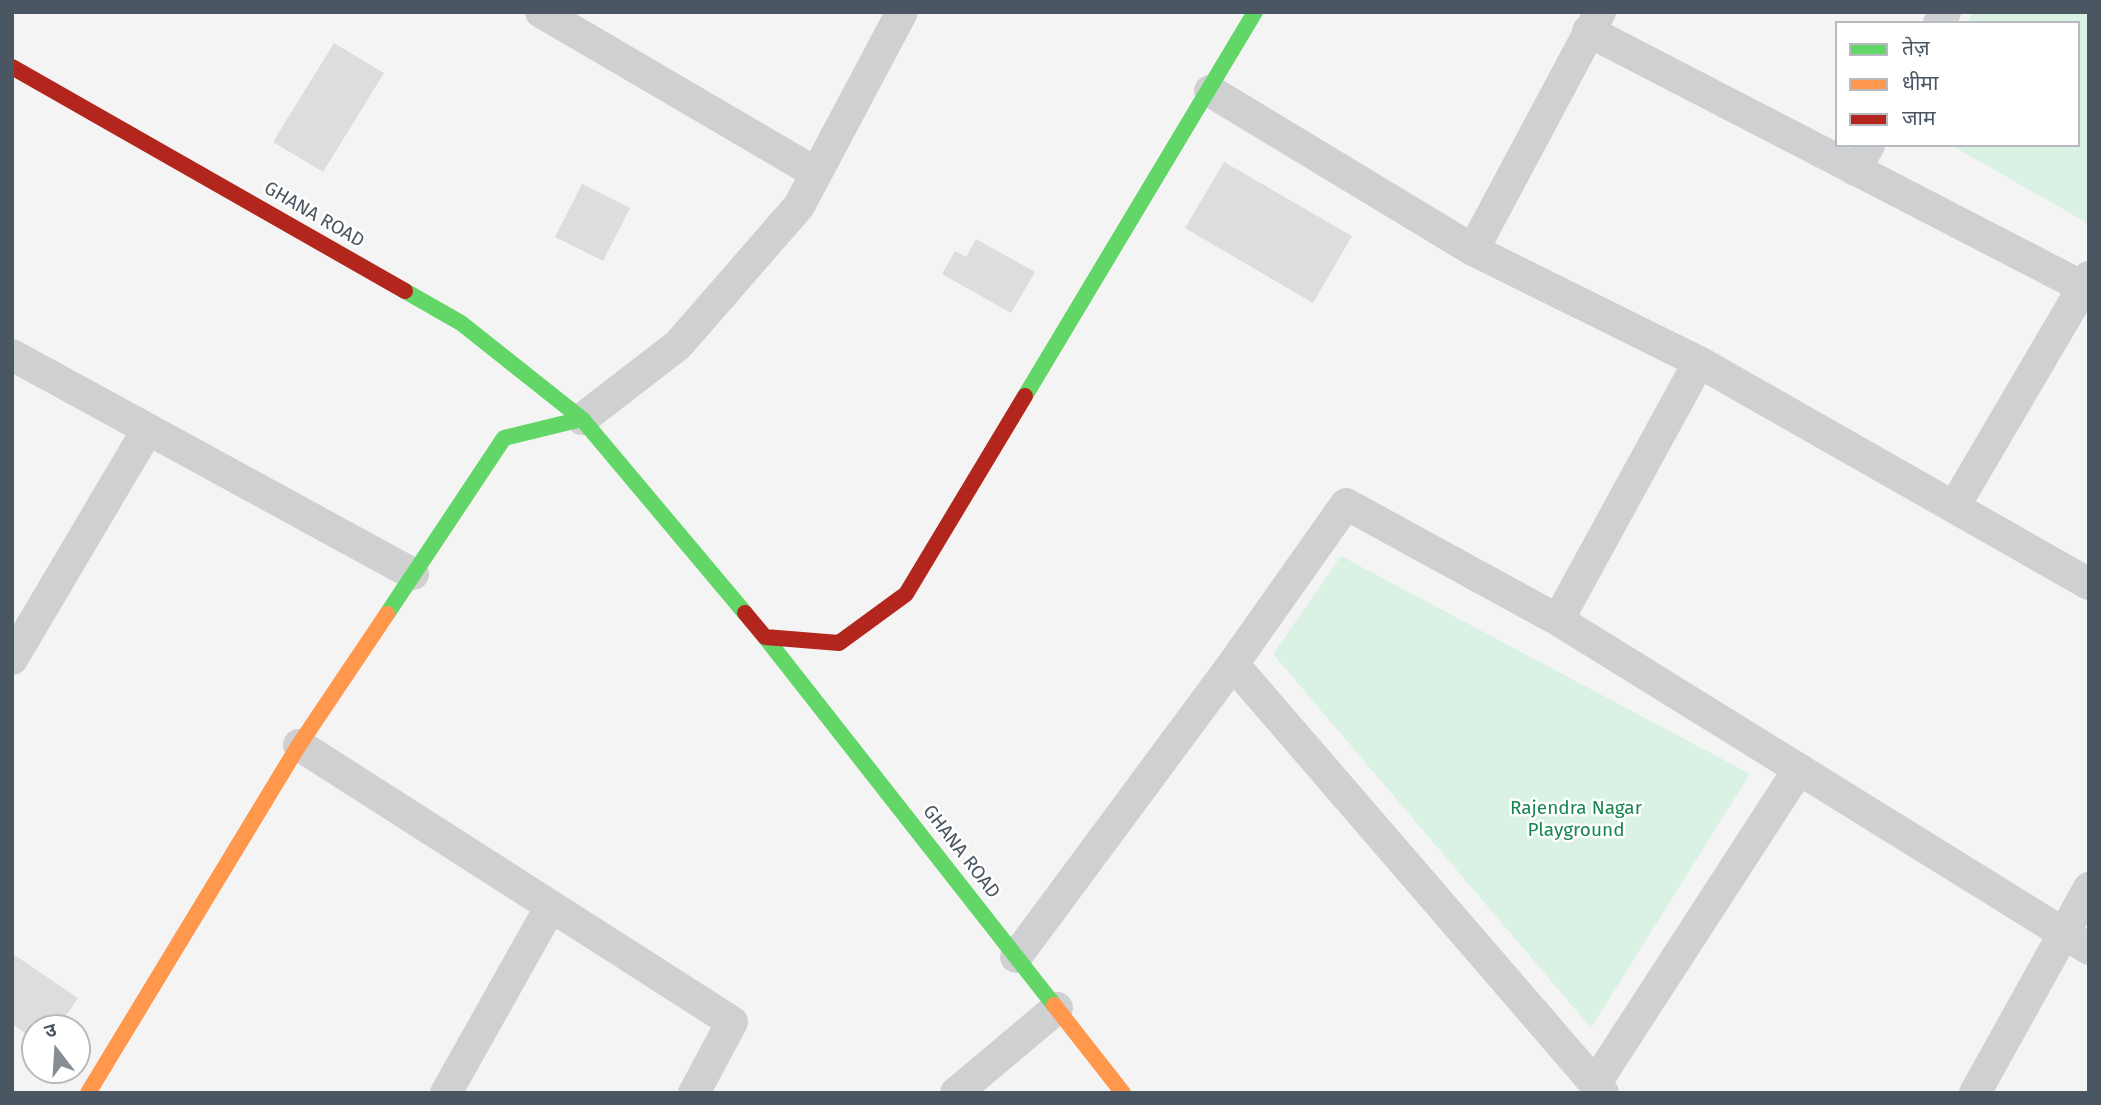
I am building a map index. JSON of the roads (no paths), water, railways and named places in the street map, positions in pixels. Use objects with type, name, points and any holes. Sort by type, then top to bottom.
[{"type":"street","points":[[541,12],[816,173]]},
{"type":"street","points":[[88,1093],[299,745],[504,438],[582,419],[678,345],[799,206],[902,12]]},
{"type":"street","points":[[765,637],[839,643],[906,594],[1255,12]]},
{"type":"street","points":[[1473,250],[1594,22],[1835,143]]},
{"type":"street","name":"GHANA ROAD","points":[[12,67],[461,323],[582,419],[765,637],[1123,1093]]},
{"type":"street","points":[[1210,91],[1473,250],[1699,362],[2089,584]]},
{"type":"street","points":[[1842,147],[2086,282],[1954,507]]},
{"type":"street","points":[[12,355],[413,574]]},
{"type":"street","points":[[1558,620],[1699,362]]},
{"type":"street","points":[[12,659],[148,429]]},
{"type":"street","points":[[1016,957],[1233,664],[1346,503],[1558,620],[2089,949]]},
{"type":"street","points":[[1233,664],[1599,1088],[1799,769]]},
{"type":"street","points":[[299,745],[732,1022],[694,1093]]},
{"type":"street","points":[[1975,1093],[2089,888]]},
{"type":"street","points":[[446,1093],[551,906]]},
{"type":"street","points":[[957,1093],[1057,1008]]},
{"type":"park label","name":"Rajendra Nagar Playground","points":[[1576,820]]}]
